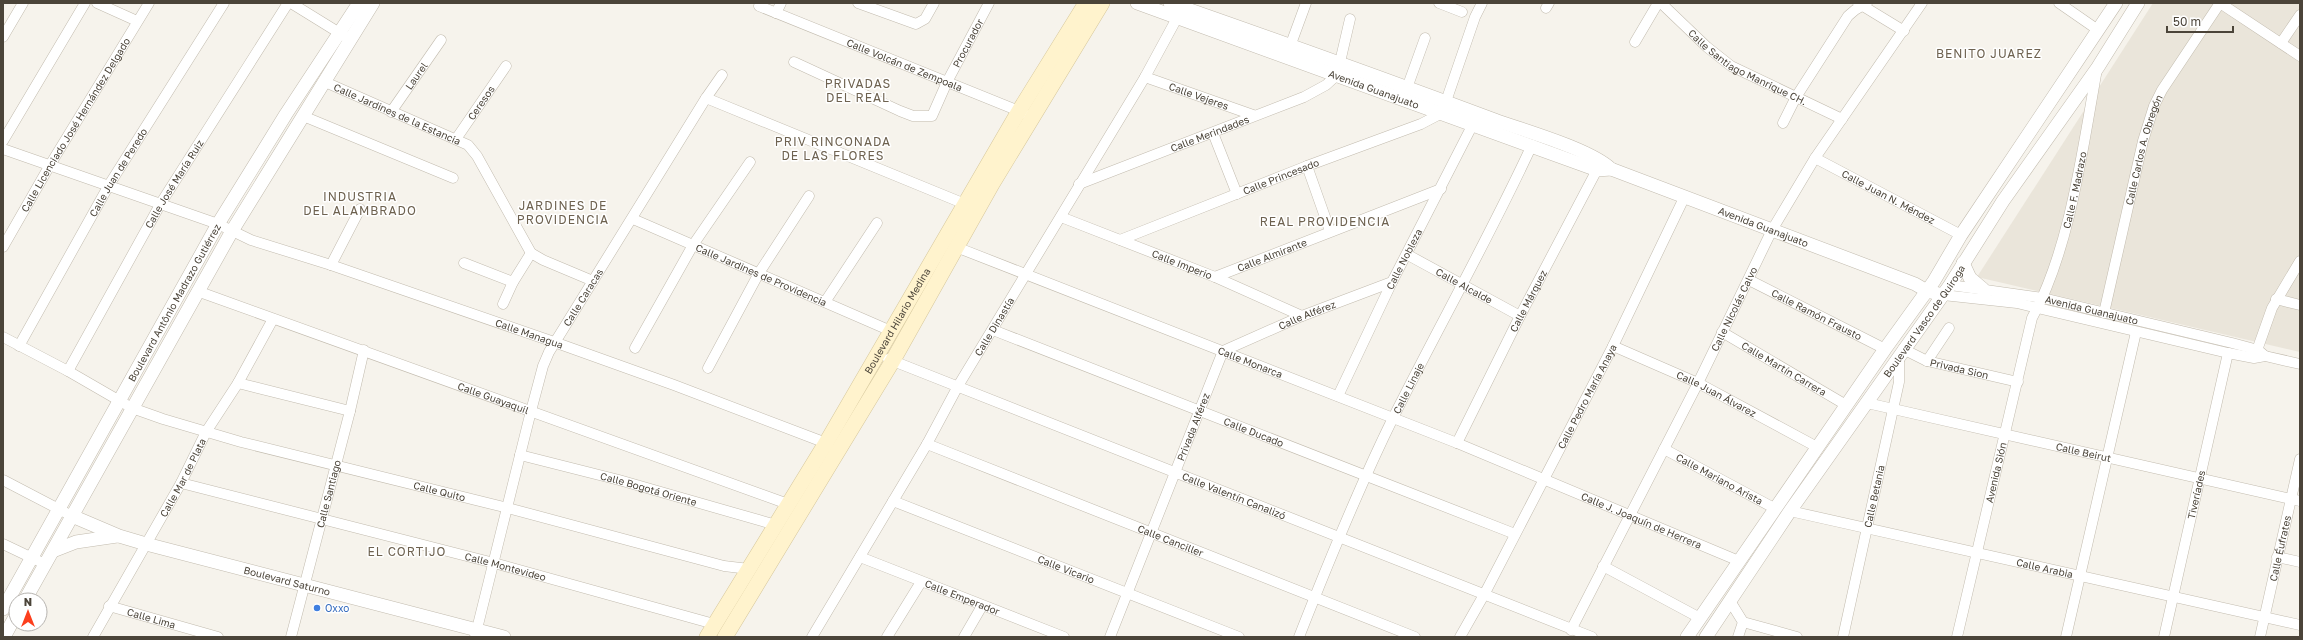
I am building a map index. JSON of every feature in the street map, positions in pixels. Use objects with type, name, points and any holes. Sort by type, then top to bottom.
[{"type":"main road","name":"Boulevard Hilario Medina","points":[[706,637],[826,444],[965,204],[1026,114],[1074,34],[1086,3]]},
{"type":"main road","name":"Boulevard Hilario Medina","points":[[1074,34],[1102,3]]},
{"type":"main road","name":"Boulevard Hilario Medina","points":[[725,637],[892,362],[956,247],[1026,114]]},
{"type":"street","points":[[3,37],[24,3]]},
{"type":"street","points":[[3,141],[85,3]]},
{"type":"street","points":[[97,3],[137,21]]},
{"type":"street","name":"Calle Licenciado José Hernández Delgado","points":[[3,247],[50,165],[149,3]]},
{"type":"street","name":"Calle Juan de Peredo","points":[[20,346],[109,185],[224,3]]},
{"type":"street","name":"Calle José María Ruiz","points":[[68,371],[161,203],[288,3]]},
{"type":"street","points":[[291,3],[350,40]]},
{"type":"street","name":"Boulevard Antônio Madrazo Gutiérrez","points":[[3,609],[218,224],[359,3]]},
{"type":"street","name":"Boulevard Antônio Madrazo Gutiérrez","points":[[29,592],[232,231],[374,3]]},
{"type":"street","points":[[776,13],[781,3]]},
{"type":"street","points":[[858,3],[916,24],[925,19],[934,3]]},
{"type":"street","name":"Procurador","points":[[794,62],[900,111],[923,118],[932,116],[947,82],[988,3]]},
{"type":"street","name":"Avenida Guanajuato","points":[[1137,3],[1177,18],[1289,50]]},
{"type":"street","name":"Avenida Guanajuato","points":[[1170,3],[1338,69],[1604,166],[1684,198],[1915,284],[2038,308],[2228,353],[2259,354]]},
{"type":"street","points":[[1289,50],[1306,3]]},
{"type":"street","points":[[1439,3],[1462,12]]},
{"type":"street","points":[[1444,107],[1475,17],[1482,3]]},
{"type":"street","points":[[1635,42],[1658,3]]},
{"type":"street","name":"Calle Santiago Manrique CH.","points":[[1661,3],[1707,47],[1727,63],[1842,119]]},
{"type":"street","name":"Calle Nicolás Calvo","points":[[1571,630],[1698,383],[1772,230],[1815,158],[1922,3]]},
{"type":"street","points":[[2059,3],[2098,30]]},
{"type":"street","name":"Boulevard Vasco de Quiroga","points":[[1687,637],[1774,508],[1930,286],[1961,235],[2116,3]]},
{"type":"street","name":"Boulevard Vasco de Quiroga","points":[[1706,637],[1790,511],[1946,290],[2069,106],[2098,67],[2138,3]]},
{"type":"street","points":[[2220,3],[2300,56]]},
{"type":"street","name":"Calle Carlos A. Obregón","points":[[2104,313],[2143,141],[2154,106],[2162,90],[2220,3]]},
{"type":"street","points":[[1783,123],[1796,97],[1848,16],[1862,4],[1904,31]]},
{"type":"street","name":"Calle Volcán de Zempoala","points":[[759,6],[1026,114]]},
{"type":"street","points":[[2282,43],[2300,15]]},
{"type":"street","name":"Calle Dinastía","points":[[812,637],[927,444],[958,386],[993,330],[1025,273],[1061,217],[1079,184],[1145,76],[1177,18]]},
{"type":"street","points":[[1338,69],[1350,18]]},
{"type":"street","points":[[1407,88],[1425,38]]},
{"type":"street","name":"Laurel","points":[[391,112],[441,40]]},
{"type":"street","name":"Ceresos","points":[[456,139],[506,66]]},
{"type":"street","name":"Calle F. Madrazo","points":[[2038,308],[2051,280],[2069,213],[2098,67]]},
{"type":"street","name":"Avenida Guanajuato","points":[[1338,69],[1407,88],[1473,124],[1532,146],[1604,166]]},
{"type":"street","name":"Calle Merindades","points":[[1079,184],[1304,96],[1326,85],[1338,69]]},
{"type":"street","name":"Calle Caracas","points":[[475,634],[543,366],[554,342],[633,219],[706,98],[722,75]]},
{"type":"street","name":"Calle Vejeres","points":[[1145,76],[1253,115]]},
{"type":"street","name":"Calle Jardines de la Estancia","points":[[325,82],[468,145],[477,156],[531,253]]},
{"type":"street","points":[[706,98],[965,204]]},
{"type":"street","name":"Calle Princesado","points":[[1120,240],[1307,166],[1421,124],[1444,107]]},
{"type":"street","points":[[303,116],[453,178]]},
{"type":"street","name":"Calle Nobleza","points":[[1338,396],[1392,282],[1408,255],[1473,124]]},
{"type":"street","points":[[1212,133],[1237,194]]},
{"type":"street","name":"Calle Linaje","points":[[1299,637],[1339,536],[1393,418],[1463,284],[1532,146]]},
{"type":"street","name":"Calle Managua","points":[[3,149],[161,203],[218,224],[251,240],[331,265],[674,385],[826,444]]},
{"type":"street","name":"Calle Juan N. Méndez","points":[[1815,158],[1961,235]]},
{"type":"street","points":[[635,348],[693,245],[750,162]]},
{"type":"street","points":[[1307,166],[1330,231]]},
{"type":"street","name":"Calle Márquez","points":[[1457,443],[1520,316],[1604,166]]},
{"type":"street","name":"Calle Almirante","points":[[1215,277],[1441,189]]},
{"type":"street","points":[[708,368],[759,273],[809,196]]},
{"type":"street","name":"Calle Pedro María Anaya","points":[[1460,637],[1485,593],[1613,346],[1684,198]]},
{"type":"street","points":[[331,265],[360,210]]},
{"type":"street","name":"Calle Imperio","points":[[1061,217],[1215,277],[1302,316]]},
{"type":"street","name":"Calle Jardines de Providencia","points":[[633,219],[891,331]]},
{"type":"street","points":[[825,302],[877,223]]},
{"type":"street","name":"Calle Monarca","points":[[956,247],[1338,396],[1544,479]]},
{"type":"street","points":[[503,304],[513,282],[531,253],[543,260],[593,281]]},
{"type":"street","name":"Calle Alcalde","points":[[1408,255],[1520,316]]},
{"type":"street","points":[[2259,354],[2276,299],[2300,261]]},
{"type":"street","points":[[464,263],[513,282]]},
{"type":"street","points":[[1963,263],[1970,278],[1983,289]]},
{"type":"street","name":"Calle Ramón Frausto","points":[[1749,280],[1885,349]]},
{"type":"street","name":"Calle Alférez","points":[[1223,351],[1302,316],[1392,282]]},
{"type":"street","name":"Avenida Guanajuato","points":[[1946,290],[1983,289],[2043,298],[2300,364]]},
{"type":"street","name":"Calle Guayaquil","points":[[197,291],[788,504]]},
{"type":"street","points":[[2276,299],[2300,305]]},
{"type":"street","name":"Avenida Sión","points":[[1957,637],[2032,318],[2038,308]]},
{"type":"street","name":"Calle Mar de Plata","points":[[93,637],[109,606],[180,483],[206,432],[238,383],[273,319]]},
{"type":"street","points":[[1927,360],[1949,328]]},
{"type":"street","name":"Calle Ducado","points":[[993,330],[1199,412],[1515,534]]},
{"type":"street","name":"Calle Martín Carrera","points":[[1722,332],[1846,405]]},
{"type":"street","points":[[2066,637],[2136,332]]},
{"type":"street","name":"Calle Quito","points":[[3,337],[68,371],[132,408],[206,432],[336,466],[508,508],[724,566],[749,569]]},
{"type":"street","name":"Calle Juan Álvarez","points":[[1613,346],[1698,383],[1817,447]]},
{"type":"street","name":"Calle Santiago","points":[[291,637],[321,517],[350,412],[364,350]]},
{"type":"street","name":"Privada Alférez","points":[[1110,637],[1223,351]]},
{"type":"street","name":"Privada Sion","points":[[1901,352],[1927,360],[2018,382]]},
{"type":"street","name":"Calle Betania","points":[[1843,637],[1893,408],[1899,376],[1901,352]]},
{"type":"street","name":"Tiveríades","points":[[2164,637],[2228,353]]},
{"type":"street","name":"Calle Valentín Canalizó","points":[[877,354],[892,362],[958,386],[1485,593],[1571,630],[1592,637]]},
{"type":"street","points":[[238,383],[350,412]]},
{"type":"street","name":"Calle Beirut","points":[[1867,403],[2006,433],[2295,500]]},
{"type":"street","name":"Calle Canciller","points":[[927,444],[1315,596],[1415,637]]},
{"type":"street","name":"Calle Mariano Arista","points":[[1664,449],[1774,508]]},
{"type":"street","name":"Calle Bogotá Oriente","points":[[520,455],[618,480],[776,525]]},
{"type":"street","name":"Calle Éufrates","points":[[2260,637],[2277,557],[2295,500],[2300,459]]},
{"type":"street","name":"Calle J. Joaquín de Herrera","points":[[1544,479],[1631,514],[1739,561]]},
{"type":"street","points":[[3,480],[72,516]]},
{"type":"street","name":"Calle Montevideo","points":[[180,483],[321,517],[714,624]]},
{"type":"street","name":"Calle Vicario","points":[[893,501],[1129,592],[1239,637]]},
{"type":"street","name":"Calle Arabia","points":[[1790,511],[2300,625]]},
{"type":"street","name":"Boulevard Saturno","points":[[72,516],[119,536],[146,544],[475,634],[504,637]]},
{"type":"street","points":[[52,551],[86,540],[119,536]]},
{"type":"street","points":[[3,544],[31,559],[45,564]]},
{"type":"street","name":"Calle Emperador","points":[[860,557],[1064,637]]},
{"type":"street","points":[[2277,557],[2300,562]]},
{"type":"street","points":[[1603,566],[1700,618]]},
{"type":"street","points":[[887,637],[921,582]]},
{"type":"street","points":[[1730,601],[1743,622],[1797,637]]},
{"type":"street","name":"Calle Lima","points":[[109,606],[218,637]]},
{"type":"street","points":[[964,637],[982,606]]},
{"type":"street","points":[[1738,637],[1743,622]]},
{"type":"street","points":[[1037,637],[1042,628]]},
{"type":"shaded area","points":[[2153,3],[2300,3],[2300,352],[1977,277]]},
{"type":"place","name":"Oxxo","points":[[317,608]]},
{"type":"district","name":"BENITO JUAREZ","points":[[1989,53]]},
{"type":"district","name":"PRIVADAS DEL REAL","points":[[858,90]]},
{"type":"district","name":"PRIV RINCONADA DE LAS FLORES","points":[[833,148]]},
{"type":"district","name":"INDUSTRIA DEL ALAMBRADO","points":[[360,203]]},
{"type":"district","name":"JARDINES DE PROVIDENCIA","points":[[563,212]]},
{"type":"district","name":"REAL PROVIDENCIA","points":[[1325,221]]},
{"type":"district","name":"EL CORTIJO","points":[[407,551]]}]
